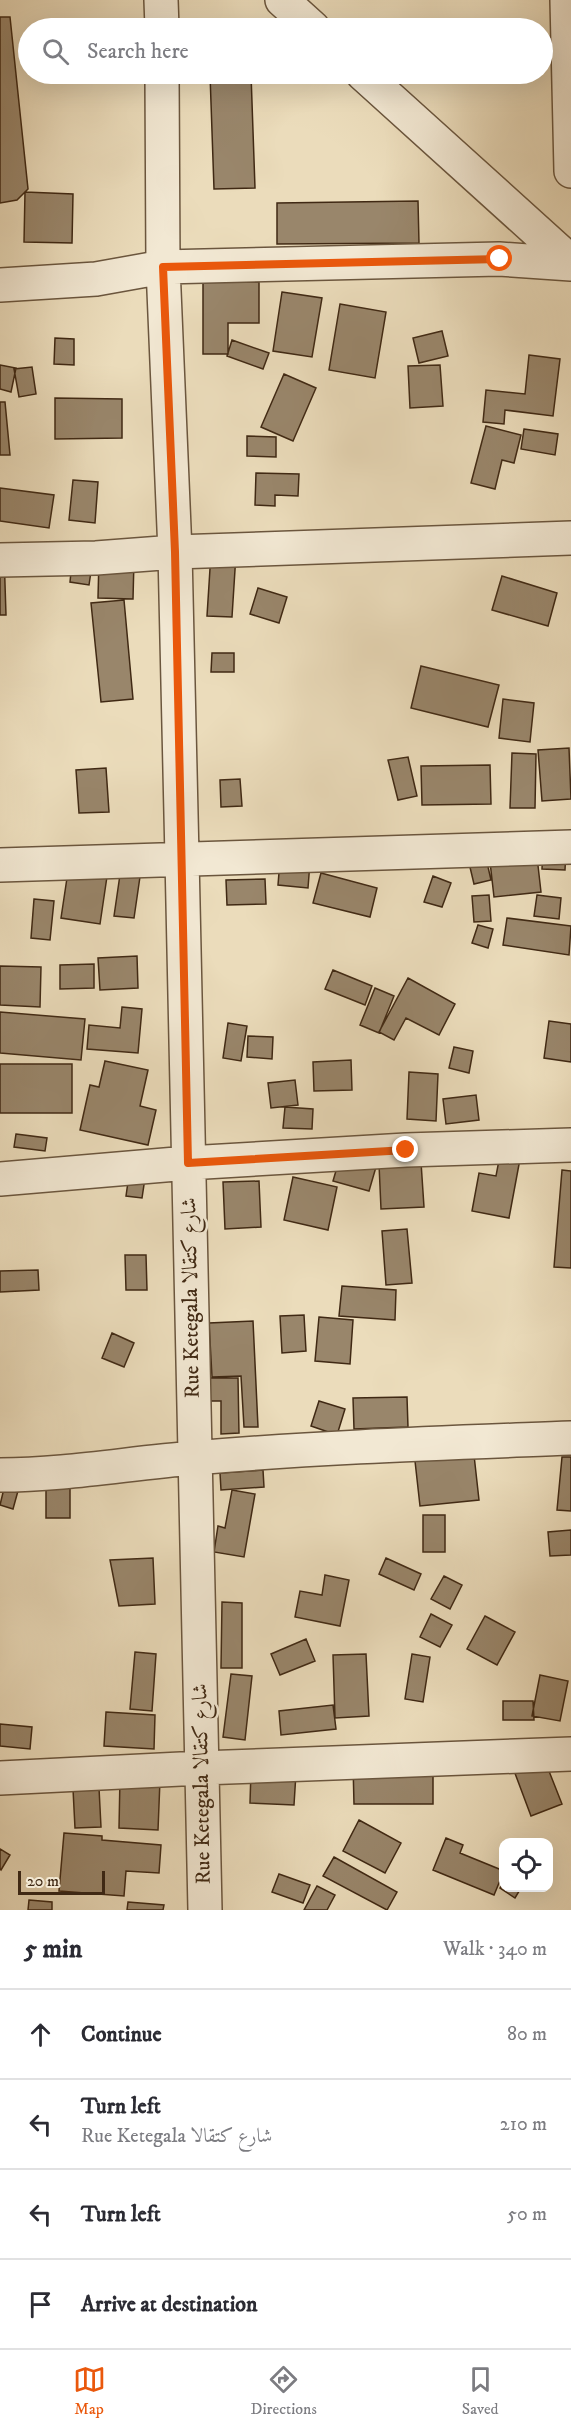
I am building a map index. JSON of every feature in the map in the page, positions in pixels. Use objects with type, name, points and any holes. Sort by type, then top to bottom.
[{"type":"street","points":[[162,0],[162,18]]},
{"type":"street","points":[[282,0],[302,18]]},
{"type":"street","points":[[567,0],[571,171]]},
{"type":"street","name":"Rue Ketegala شارع كتقالا","points":[[162,84],[163,267],[175,552],[205,1910]]},
{"type":"street","points":[[374,84],[571,263]]},
{"type":"street","points":[[0,285],[96,279],[163,267],[500,259],[571,263]]},
{"type":"street","points":[[0,560],[571,538]]},
{"type":"street","points":[[0,865],[571,847]]},
{"type":"street","points":[[0,1179],[188,1163],[406,1150],[571,1145]]},
{"type":"street","points":[[0,1475],[35,1475],[194,1458],[380,1445],[571,1438]]},
{"type":"street","points":[[0,1778],[571,1754]]},
{"type":"building","points":[[0,17],[10,17],[28,189],[17,200],[0,203]]},
{"type":"building","points":[[210,84],[251,84],[255,188],[214,189]]},
{"type":"building","points":[[25,192],[73,194],[72,243],[24,242]]},
{"type":"building","points":[[418,201],[419,243],[277,244],[277,203]]},
{"type":"building","points":[[203,282],[259,282],[259,323],[228,323],[228,354],[203,354]]},
{"type":"building","points":[[282,292],[322,298],[312,357],[273,351]]},
{"type":"building","points":[[340,304],[386,312],[375,378],[329,370]]},
{"type":"building","points":[[442,331],[448,356],[419,363],[413,338]]},
{"type":"building","points":[[55,338],[74,339],[74,365],[54,364]]},
{"type":"building","points":[[232,340],[269,353],[263,369],[227,356]]},
{"type":"building","points":[[529,355],[560,359],[553,416],[505,410],[504,424],[483,422],[486,390],[525,394]]},
{"type":"building","points":[[0,365],[16,368],[11,392],[0,389]]},
{"type":"building","points":[[440,365],[443,406],[410,408],[408,366]]},
{"type":"building","points":[[32,367],[36,394],[19,397],[14,369]]},
{"type":"building","points":[[284,374],[316,388],[293,441],[261,427]]},
{"type":"building","points":[[55,398],[122,399],[122,438],[55,439]]},
{"type":"building","points":[[0,402],[5,402],[10,455],[0,455]]},
{"type":"building","points":[[486,426],[521,435],[514,463],[502,460],[495,489],[471,483]]},
{"type":"building","points":[[524,429],[558,434],[555,455],[521,449]]},
{"type":"building","points":[[247,436],[276,437],[276,457],[247,456]]},
{"type":"building","points":[[256,473],[299,474],[298,496],[275,495],[275,506],[255,505]]},
{"type":"building","points":[[73,480],[98,482],[95,523],[69,520]]},
{"type":"building","points":[[0,488],[54,495],[49,528],[0,521]]},
{"type":"building","points":[[0,553],[4,553],[6,615],[0,615]]},
{"type":"building","points":[[211,553],[236,554],[232,617],[207,616]]},
{"type":"building","points":[[99,559],[134,560],[133,599],[98,598]]},
{"type":"building","points":[[72,562],[92,565],[89,585],[70,582]]},
{"type":"building","points":[[502,576],[557,593],[548,626],[492,610]]},
{"type":"building","points":[[258,588],[287,597],[279,623],[250,614]]},
{"type":"building","points":[[124,600],[133,699],[101,702],[91,603]]},
{"type":"building","points":[[212,653],[234,653],[234,672],[211,672]]},
{"type":"building","points":[[421,666],[499,685],[488,727],[411,708]]},
{"type":"building","points":[[503,699],[534,703],[530,742],[499,738]]},
{"type":"building","points":[[569,748],[571,799],[542,801],[538,750]]},
{"type":"building","points":[[512,753],[536,754],[535,808],[510,808]]},
{"type":"building","points":[[408,757],[417,796],[398,800],[388,760]]},
{"type":"building","points":[[490,765],[491,804],[422,805],[421,766]]},
{"type":"building","points":[[106,768],[109,812],[79,813],[76,770]]},
{"type":"building","points":[[240,779],[242,806],[221,807],[220,780]]},
{"type":"building","points":[[536,848],[541,892],[494,897],[489,853]]},
{"type":"building","points":[[543,848],[566,849],[565,870],[542,869]]},
{"type":"building","points":[[70,858],[109,863],[100,924],[61,918]]},
{"type":"building","points":[[486,858],[491,880],[474,884],[469,863]]},
{"type":"building","points":[[280,860],[310,862],[308,888],[278,885]]},
{"type":"building","points":[[122,861],[142,863],[134,918],[114,916]]},
{"type":"building","points":[[321,873],[377,888],[370,917],[313,903]]},
{"type":"building","points":[[433,876],[451,883],[442,907],[424,902]]},
{"type":"building","points":[[265,879],[266,904],[227,905],[226,880]]},
{"type":"building","points":[[489,895],[491,921],[474,922],[472,896]]},
{"type":"building","points":[[537,895],[561,898],[559,919],[534,916]]},
{"type":"building","points":[[34,899],[54,901],[50,940],[31,938]]},
{"type":"building","points":[[507,918],[571,926],[569,955],[503,945]]},
{"type":"building","points":[[478,925],[493,929],[488,948],[472,943]]},
{"type":"building","points":[[137,956],[138,988],[100,990],[98,958]]},
{"type":"building","points":[[94,964],[94,988],[60,989],[60,965]]},
{"type":"building","points":[[0,966],[41,967],[40,1007],[0,1005]]},
{"type":"building","points":[[333,970],[372,986],[365,1005],[325,989]]},
{"type":"building","points":[[408,978],[455,1004],[439,1035],[406,1018],[394,1040],[379,1032]]},
{"type":"building","points":[[375,988],[394,996],[379,1033],[360,1025]]},
{"type":"building","points":[[122,1007],[142,1009],[138,1053],[87,1049],[89,1025],[120,1028]]},
{"type":"building","points":[[0,1012],[85,1019],[81,1060],[0,1053]]},
{"type":"building","points":[[549,1021],[571,1024],[571,1062],[544,1058]]},
{"type":"building","points":[[228,1023],[247,1026],[241,1061],[223,1058]]},
{"type":"building","points":[[248,1036],[273,1037],[272,1059],[247,1057]]},
{"type":"building","points":[[454,1047],[473,1051],[469,1073],[449,1068]]},
{"type":"building","points":[[351,1060],[352,1090],[314,1091],[313,1062]]},
{"type":"building","points":[[105,1061],[148,1070],[140,1106],[156,1110],[148,1145],[80,1130],[90,1085],[99,1087]]},
{"type":"building","points":[[0,1064],[72,1064],[72,1113],[0,1113]]},
{"type":"building","points":[[409,1072],[438,1074],[436,1121],[407,1119]]},
{"type":"building","points":[[295,1080],[298,1105],[271,1108],[268,1083]]},
{"type":"building","points":[[476,1095],[479,1120],[446,1124],[443,1099]]},
{"type":"building","points":[[285,1107],[313,1109],[312,1129],[283,1128]]},
{"type":"building","points":[[16,1134],[47,1138],[45,1151],[14,1147]]},
{"type":"building","points":[[500,1155],[520,1159],[509,1218],[472,1211],[479,1173],[496,1176]]},
{"type":"building","points":[[340,1157],[376,1167],[369,1191],[333,1181]]},
{"type":"building","points":[[421,1162],[424,1207],[381,1209],[379,1164]]},
{"type":"building","points":[[562,1170],[571,1171],[571,1268],[554,1267]]},
{"type":"building","points":[[129,1175],[145,1178],[142,1198],[126,1196]]},
{"type":"building","points":[[293,1177],[337,1187],[328,1230],[284,1220]]},
{"type":"building","points":[[259,1181],[261,1227],[225,1229],[223,1182]]},
{"type":"building","points":[[407,1229],[412,1283],[386,1285],[382,1231]]},
{"type":"building","points":[[125,1255],[146,1255],[147,1290],[126,1290]]},
{"type":"building","points":[[38,1270],[39,1290],[0,1292],[0,1271]]},
{"type":"building","points":[[342,1286],[396,1290],[395,1320],[339,1316]]},
{"type":"building","points":[[304,1315],[306,1351],[282,1353],[280,1316]]},
{"type":"building","points":[[319,1317],[353,1320],[350,1364],[315,1361]]},
{"type":"building","points":[[253,1321],[258,1427],[244,1427],[241,1376],[212,1377],[209,1323]]},
{"type":"building","points":[[112,1333],[134,1343],[124,1367],[102,1358]]},
{"type":"building","points":[[209,1378],[238,1378],[239,1433],[221,1434],[221,1401],[209,1401]]},
{"type":"building","points":[[407,1397],[408,1427],[354,1429],[353,1398]]},
{"type":"building","points":[[319,1401],[345,1409],[337,1435],[311,1426]]},
{"type":"building","points":[[474,1455],[479,1500],[420,1506],[415,1461]]},
{"type":"building","points":[[562,1457],[571,1457],[571,1511],[557,1510]]},
{"type":"building","points":[[263,1470],[264,1487],[221,1490],[220,1473]]},
{"type":"building","points":[[7,1476],[21,1480],[13,1509],[0,1505]]},
{"type":"building","points":[[46,1477],[70,1477],[70,1518],[46,1518]]},
{"type":"building","points":[[232,1490],[255,1494],[244,1557],[214,1552],[218,1526],[225,1528]]},
{"type":"building","points":[[423,1515],[445,1515],[445,1552],[423,1552]]},
{"type":"building","points":[[571,1530],[571,1555],[550,1556],[548,1532]]},
{"type":"building","points":[[153,1558],[155,1604],[119,1606],[110,1560]]},
{"type":"building","points":[[386,1558],[421,1574],[414,1590],[379,1574]]},
{"type":"building","points":[[325,1575],[349,1580],[340,1626],[295,1617],[300,1591],[322,1595]]},
{"type":"building","points":[[444,1576],[462,1585],[450,1609],[431,1599]]},
{"type":"building","points":[[222,1602],[242,1603],[242,1668],[221,1668]]},
{"type":"building","points":[[431,1614],[452,1625],[440,1647],[420,1637]]},
{"type":"building","points":[[485,1616],[515,1632],[497,1665],[467,1649]]},
{"type":"building","points":[[306,1639],[315,1661],[280,1675],[271,1654]]},
{"type":"building","points":[[135,1652],[156,1654],[152,1711],[130,1709]]},
{"type":"building","points":[[366,1654],[369,1716],[335,1718],[333,1655]]},
{"type":"building","points":[[412,1654],[430,1657],[423,1702],[405,1699]]},
{"type":"building","points":[[231,1674],[252,1676],[245,1740],[223,1737]]},
{"type":"building","points":[[540,1675],[568,1681],[560,1721],[532,1716]]},
{"type":"building","points":[[503,1701],[533,1701],[534,1720],[503,1720]]},
{"type":"building","points":[[333,1705],[336,1729],[281,1735],[279,1711]]},
{"type":"building","points":[[106,1712],[155,1715],[154,1749],[104,1746]]},
{"type":"building","points":[[0,1724],[32,1727],[30,1749],[0,1746]]},
{"type":"building","points":[[543,1756],[562,1804],[531,1816],[513,1768]]},
{"type":"building","points":[[433,1763],[433,1804],[354,1804],[353,1764]]},
{"type":"building","points":[[251,1771],[296,1773],[294,1805],[250,1803]]},
{"type":"building","points":[[120,1778],[160,1780],[158,1830],[119,1828]]},
{"type":"building","points":[[99,1788],[101,1827],[75,1828],[73,1789]]},
{"type":"building","points":[[359,1820],[401,1843],[385,1873],[343,1851]]},
{"type":"building","points":[[64,1833],[102,1836],[102,1840],[161,1845],[159,1873],[126,1871],[124,1896],[59,1891]]},
{"type":"building","points":[[446,1838],[463,1845],[460,1853],[499,1869],[499,1883],[494,1895],[433,1870]]},
{"type":"building","points":[[0,1849],[10,1855],[1,1870],[0,1869]]},
{"type":"building","points":[[334,1857],[397,1892],[387,1910],[323,1876]]},
{"type":"building","points":[[279,1874],[310,1885],[303,1903],[272,1892]]},
{"type":"building","points":[[317,1886],[335,1895],[327,1910],[304,1910]]},
{"type":"building","points":[[506,1892],[519,1892],[515,1898]]},
{"type":"building","points":[[29,1900],[52,1902],[52,1910],[28,1910]]},
{"type":"building","points":[[128,1902],[164,1905],[163,1910],[127,1910]]},
{"type":"route","points":[[406,1150],[188,1163],[175,552],[163,267],[500,259]]}]
